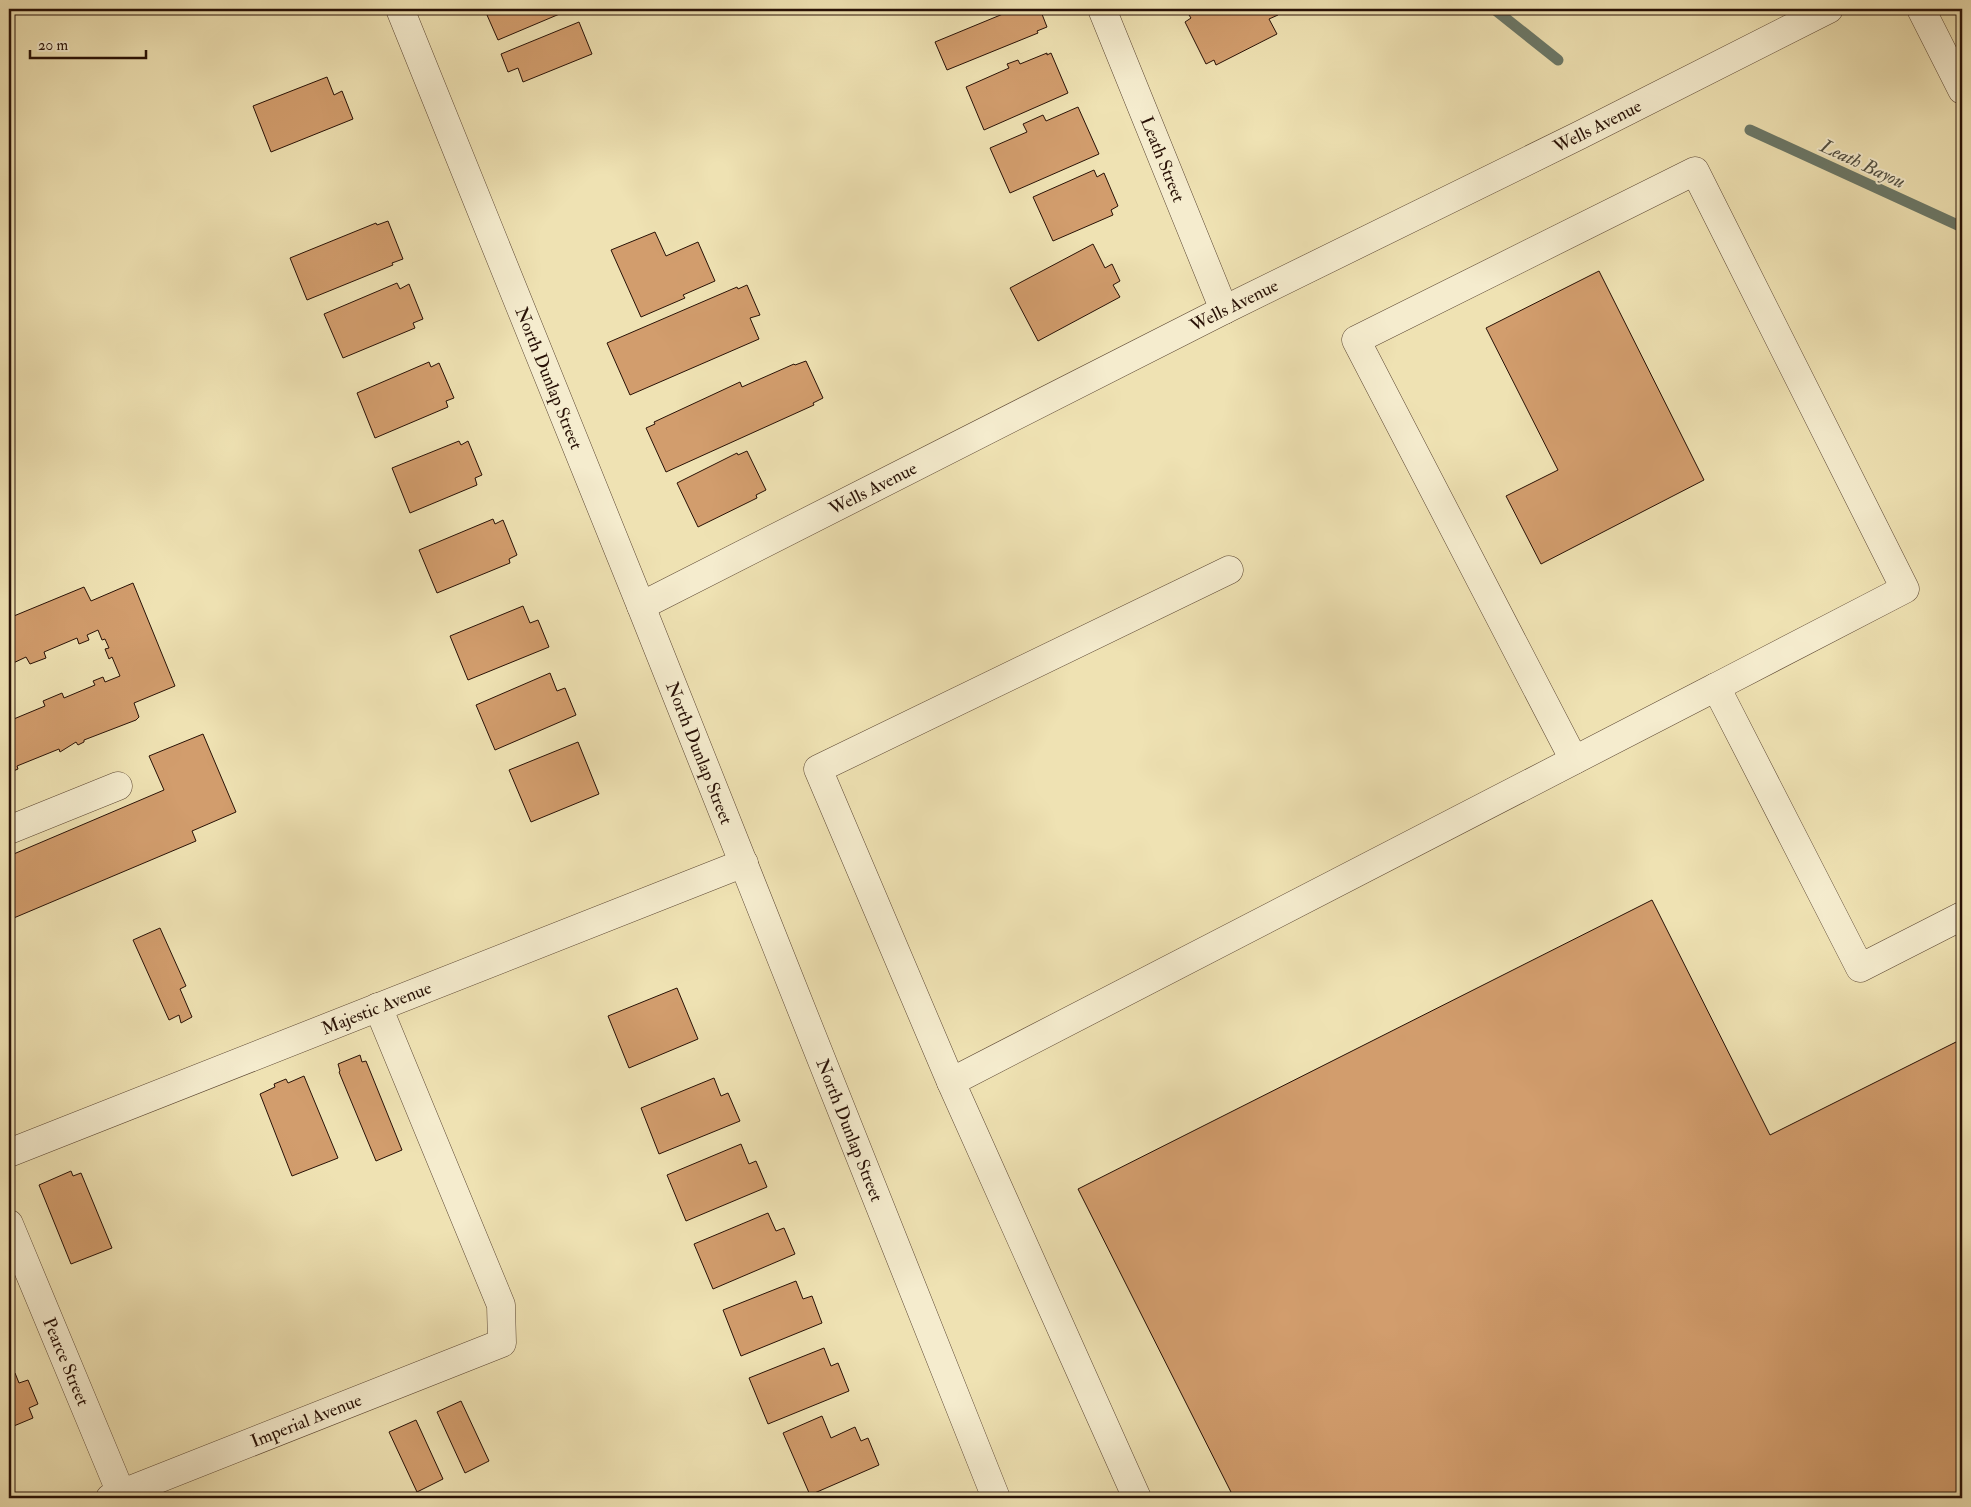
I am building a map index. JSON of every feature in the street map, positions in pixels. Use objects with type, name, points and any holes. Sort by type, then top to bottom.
[{"type":"street","name":"North Dunlap Street","points":[[400,9],[744,863],[996,1498]]},
{"type":"street","name":"Leath Street","points":[[1102,9],[1224,310]]},
{"type":"street","name":"Wells Avenue","points":[[641,606],[1224,310],[1580,135],[1829,9]]},
{"type":"street","points":[[1921,9],[1962,90]]},
{"type":"street","points":[[951,1082],[1905,590],[1695,171],[1356,340],[1574,760]]},
{"type":"street","points":[[1137,1498],[951,1082],[818,769],[1229,570]]},
{"type":"street","points":[[1716,687],[1860,968],[1962,916]]},
{"type":"street","points":[[9,830],[118,786]]},
{"type":"street","name":"Majestic Avenue","points":[[9,1153],[744,863]]},
{"type":"street","name":"Imperial Avenue","points":[[118,1497],[502,1343],[501,1306],[378,1007]]},
{"type":"street","name":"Pearce Street","points":[[9,1224],[118,1497]]},
{"type":"building","points":[[494,9],[569,10],[498,40],[487,15],[495,11]]},
{"type":"building","points":[[1015,9],[1040,9],[1047,27],[1037,31],[1038,33],[947,70],[935,42]]},
{"type":"building","points":[[1201,9],[1275,9],[1278,15],[1269,19],[1277,34],[1216,65],[1214,60],[1206,64],[1185,22],[1191,18],[1189,15]]},
{"type":"building","points":[[579,22],[592,54],[523,82],[518,68],[508,72],[501,54]]},
{"type":"building","points":[[1047,53],[1047,55],[1051,53],[1068,93],[984,130],[966,87],[1009,68],[1007,64],[1018,60],[1020,64]]},
{"type":"building","points":[[327,77],[334,95],[342,91],[353,119],[271,152],[253,106]]},
{"type":"building","points":[[1078,107],[1099,154],[1010,193],[990,148],[1027,132],[1023,124],[1043,115],[1046,121]]},
{"type":"building","points":[[1094,170],[1097,177],[1104,173],[1118,206],[1111,210],[1113,215],[1053,241],[1033,197]]},
{"type":"building","points":[[388,221],[403,259],[392,263],[393,265],[307,300],[290,258],[376,223],[377,225]]},
{"type":"building","points":[[655,232],[666,256],[698,242],[715,281],[683,295],[685,298],[641,317],[611,250]]},
{"type":"building","points":[[1093,244],[1105,268],[1112,264],[1120,281],[1113,285],[1120,297],[1038,341],[1010,288]]},
{"type":"building","points":[[1599,271],[1704,480],[1541,564],[1506,496],[1558,470],[1486,328]]},
{"type":"building","points":[[397,283],[400,289],[409,284],[423,319],[413,323],[415,328],[343,358],[324,314]]},
{"type":"building","points":[[747,285],[760,315],[750,318],[759,339],[630,395],[607,343],[737,287],[738,289]]},
{"type":"building","points":[[806,361],[823,398],[813,403],[814,405],[666,472],[646,428],[655,424],[654,422],[740,382],[742,387],[794,364]]},
{"type":"building","points":[[429,362],[431,367],[439,363],[454,398],[446,401],[448,407],[375,438],[357,393]]},
{"type":"building","points":[[459,441],[461,445],[468,441],[482,475],[475,478],[477,485],[410,513],[392,468]]},
{"type":"building","points":[[747,451],[766,490],[756,495],[757,498],[698,527],[677,483],[737,453],[738,455]]},
{"type":"building","points":[[493,519],[495,524],[503,520],[517,555],[509,559],[510,563],[437,593],[419,550]]},
{"type":"building","points":[[133,583],[175,686],[134,703],[139,717],[136,720],[84,740],[84,742],[78,745],[76,742],[60,752],[59,749],[17,766],[18,769],[11,772],[9,770],[9,721],[45,706],[43,701],[62,693],[64,698],[95,685],[93,681],[103,677],[105,682],[120,676],[112,657],[109,659],[105,649],[109,648],[105,639],[102,640],[98,630],[87,635],[89,640],[79,644],[77,638],[44,652],[46,658],[30,664],[26,657],[9,665],[9,618],[84,587],[91,601]]},
{"type":"building","points":[[523,606],[530,623],[538,620],[549,647],[468,680],[450,636]]},
{"type":"building","points":[[550,673],[557,691],[565,688],[576,715],[495,750],[476,705]]},
{"type":"building","points":[[203,734],[236,812],[192,831],[196,841],[9,920],[9,856],[164,790],[149,756]]},
{"type":"building","points":[[578,742],[599,794],[531,822],[509,770]]},
{"type":"building","points":[[1652,900],[1770,1135],[1962,1039],[1962,1498],[1234,1498],[1078,1189]]},
{"type":"building","points":[[160,928],[186,986],[180,989],[192,1017],[181,1023],[179,1015],[169,1020],[133,940]]},
{"type":"building","points":[[677,988],[698,1039],[629,1068],[608,1016]]},
{"type":"building","points":[[360,1055],[362,1062],[366,1061],[402,1150],[376,1161],[339,1072],[338,1064]]},
{"type":"building","points":[[304,1076],[338,1158],[292,1176],[260,1094],[275,1087],[274,1084],[286,1079],[288,1083]]},
{"type":"building","points":[[714,1078],[721,1096],[728,1093],[740,1121],[659,1154],[641,1108]]},
{"type":"building","points":[[741,1144],[749,1164],[756,1161],[767,1187],[686,1221],[667,1175]]},
{"type":"building","points":[[71,1171],[73,1176],[81,1173],[112,1248],[71,1264],[39,1185]]},
{"type":"building","points":[[768,1213],[776,1231],[784,1228],[795,1254],[713,1289],[694,1244]]},
{"type":"building","points":[[796,1281],[803,1299],[812,1296],[822,1323],[741,1356],[723,1310]]},
{"type":"building","points":[[824,1348],[831,1366],[838,1363],[849,1391],[768,1424],[749,1378]]},
{"type":"building","points":[[15,1373],[19,1383],[28,1380],[38,1404],[29,1408],[33,1418],[9,1428],[9,1376]]},
{"type":"building","points":[[461,1401],[489,1461],[465,1473],[437,1412]]},
{"type":"building","points":[[822,1416],[831,1438],[855,1427],[861,1441],[868,1438],[879,1465],[810,1495],[783,1433]]},
{"type":"building","points":[[416,1420],[443,1479],[417,1492],[389,1432]]},
{"type":"waterway","name":"Leath Bayou","points":[[1494,9],[1558,60]]},
{"type":"waterway","name":"Leath Bayou","points":[[1750,130],[1962,227]]}]
